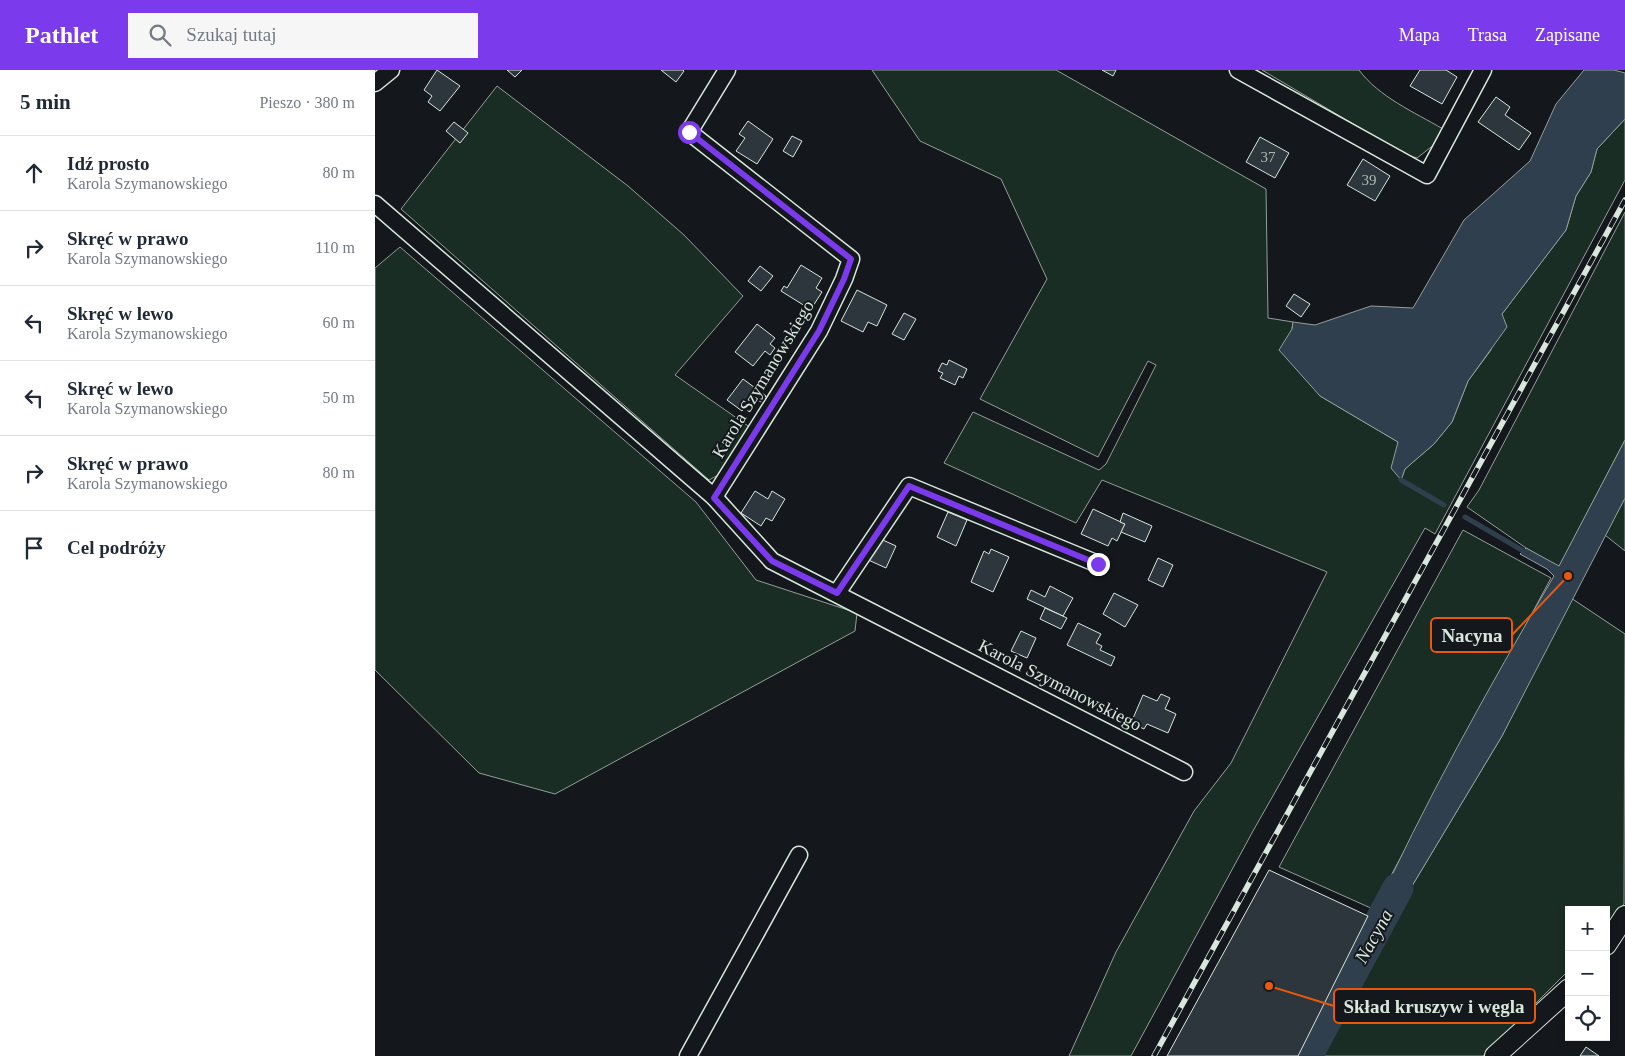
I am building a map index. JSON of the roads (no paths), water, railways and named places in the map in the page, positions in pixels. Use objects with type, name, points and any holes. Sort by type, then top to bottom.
[{"type":"street","points":[[375,83],[391,70]]},
{"type":"street","name":"Karola Szymanowskiego","points":[[714,498],[819,331],[844,279],[851,259],[689,132],[727,70]]},
{"type":"street","points":[[1238,70],[1427,175],[1483,70]]},
{"type":"street","name":"Karola Szymanowskiego","points":[[375,204],[714,498],[772,561],[1184,772]]},
{"type":"street","points":[[837,593],[909,486],[1098,564]]},
{"type":"street","points":[[689,1056],[799,855]]},
{"type":"street","points":[[1610,939],[1625,916]]},
{"type":"street","points":[[1495,1056],[1565,992]]},
{"type":"water","points":[[1584,70],[1614,70],[1625,73],[1625,119],[1597,149],[1591,172],[1576,196],[1566,230],[1502,314],[1507,327],[1468,381],[1452,422],[1434,444],[1405,469],[1401,480],[1391,468],[1398,442],[1320,396],[1279,350],[1292,329],[1293,322],[1315,325],[1371,306],[1413,308],[1464,220],[1530,161],[1556,104]]},
{"type":"water","points":[[1625,440],[1625,498],[1502,736],[1385,931],[1370,922],[1391,877],[1457,747],[1554,576],[1547,569],[1520,554],[1526,548],[1559,566]]},
{"type":"waterway","points":[[1401,480],[1444,505]]},
{"type":"waterway","points":[[1465,517],[1527,553]]},
{"type":"waterway","name":"Nacyna","points":[[1307,1056],[1398,888]]},
{"type":"railway","points":[[1154,1056],[1625,200]]},
{"type":"place","name":"Nacyna","points":[[1568,576]]},
{"type":"place","name":"Skład kruszyw i węgla","points":[[1269,986]]}]
